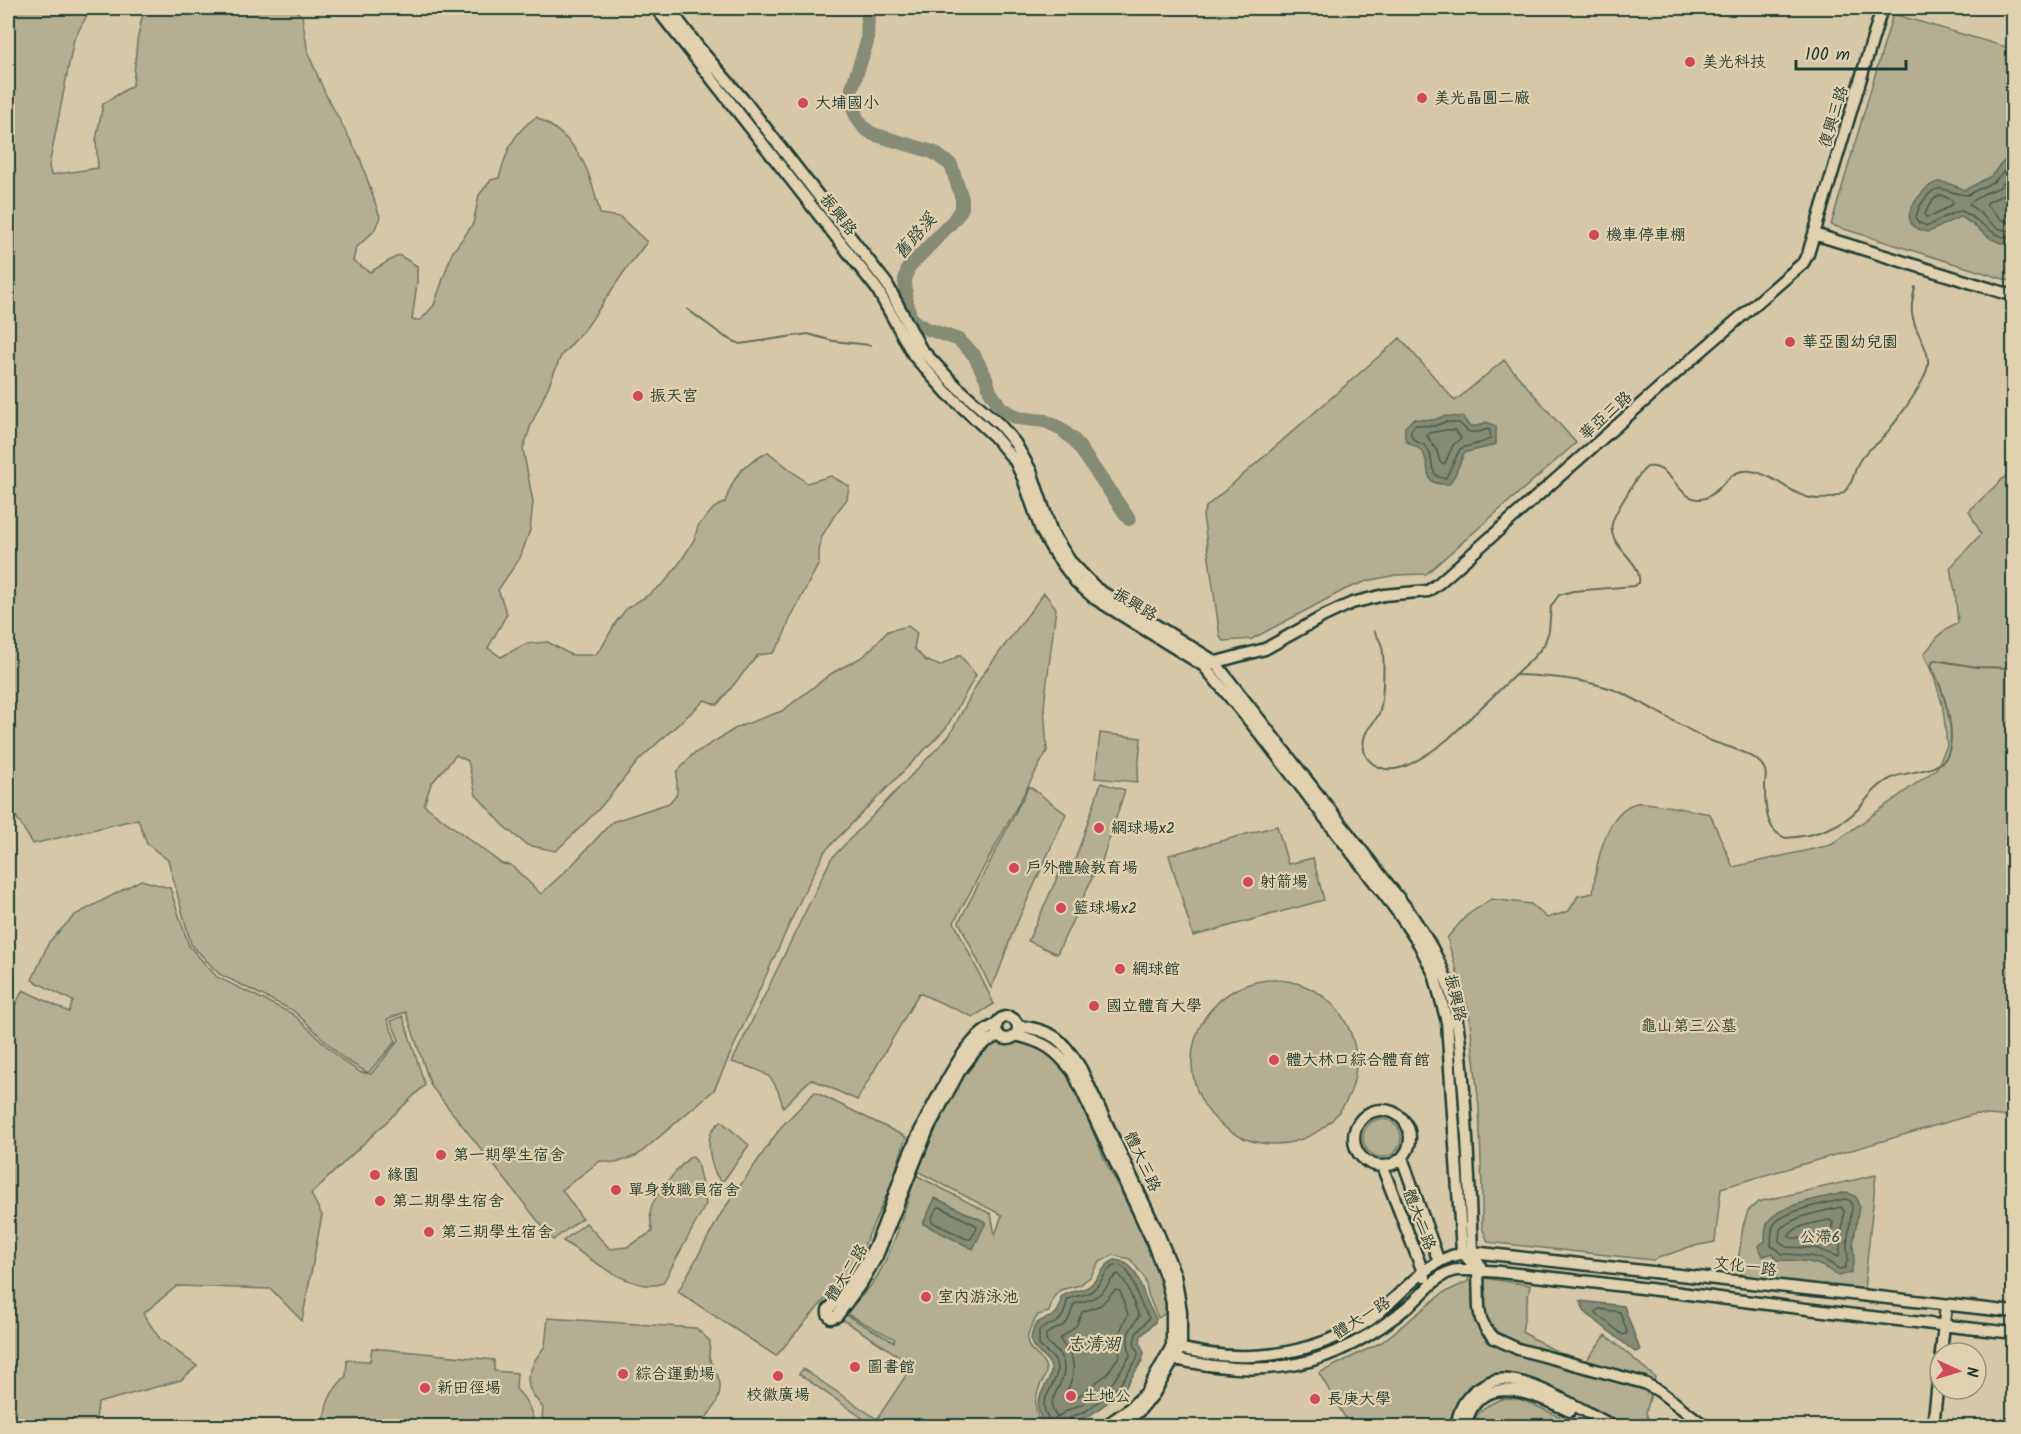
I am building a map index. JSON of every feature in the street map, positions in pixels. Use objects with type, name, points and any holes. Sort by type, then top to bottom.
[{"type":"street","name":"振興路","points":[[656,8],[729,92]]},
{"type":"street","name":"振興路","points":[[669,8],[877,289],[914,356],[947,393],[994,436],[1015,461],[1041,530],[1059,559],[1087,586],[1097,589],[1209,664],[1399,914],[1419,944],[1434,974],[1447,1022],[1467,1252]]},
{"type":"street","name":"復興三路","points":[[1814,234],[1882,8]]},
{"type":"street","points":[[1814,234],[2013,296]]},
{"type":"street","name":"華亞三路","points":[[1209,664],[1265,649],[1352,603],[1384,595],[1428,591],[1803,263],[1814,234]]},
{"type":"street","points":[[1008,1017],[1015,1020],[1017,1031],[1009,1039],[998,1030],[1001,1019],[1008,1017]]},
{"type":"street","name":"體大二路","points":[[988,1028],[998,1030],[975,1051],[960,1072],[929,1127],[877,1256],[862,1282],[837,1316],[831,1318],[828,1310],[860,1274],[874,1248],[906,1161],[927,1116],[957,1064],[972,1043],[988,1028]]},
{"type":"street","name":"體大三路","points":[[1017,1031],[1043,1031],[1057,1038],[1068,1048],[1081,1070],[1158,1233],[1175,1275],[1181,1311],[1176,1348]]},
{"type":"street","points":[[1379,1110],[1389,1111],[1403,1120],[1410,1135],[1402,1158],[1382,1166],[1364,1159],[1358,1152],[1354,1133],[1363,1117],[1379,1110]]},
{"type":"street","name":"體大二路","points":[[1402,1158],[1439,1262]]},
{"type":"street","name":"體大二路","points":[[1382,1166],[1422,1271],[1430,1285]]},
{"type":"street","points":[[1467,1252],[1481,1270],[1484,1308],[1488,1323],[1497,1334],[1520,1345],[1645,1378],[1661,1387],[1712,1426]]},
{"type":"street","name":"體大一路","points":[[1176,1348],[1223,1355],[1268,1357],[1310,1348],[1371,1320],[1422,1271],[1467,1252]]},
{"type":"street","name":"文化一路","points":[[1467,1252],[2013,1312]]},
{"type":"street","name":"體大一路","points":[[1170,1358],[1209,1366],[1250,1369],[1271,1369],[1314,1360],[1344,1350],[1380,1328],[1413,1302],[1430,1285],[1455,1269],[1481,1270]]},
{"type":"street","points":[[1481,1270],[1479,1308],[1481,1319],[1494,1338],[1518,1349],[1644,1383],[1659,1391],[1705,1426]]},
{"type":"street","name":"文化一路","points":[[1481,1270],[2013,1333]]},
{"type":"street","points":[[1942,1341],[1946,1305]]},
{"type":"street","points":[[1105,1426],[1127,1411],[1146,1393],[1176,1348]]},
{"type":"street","points":[[1119,1426],[1138,1412],[1153,1395],[1170,1358]]},
{"type":"street","points":[[1457,1426],[1461,1408],[1471,1394],[1485,1384],[1507,1379],[1538,1389],[1613,1426]]},
{"type":"street","points":[[1465,1426],[1468,1413],[1476,1402],[1492,1392],[1512,1390],[1558,1406],[1600,1426]]},
{"type":"street","points":[[1933,1426],[1936,1401]]},
{"type":"green space","points":[[8,8],[91,8],[74,39],[49,166],[51,175],[98,168],[96,140],[103,104],[133,85],[137,41],[144,8],[292,8],[302,16],[308,53],[325,93],[360,158],[380,217],[374,231],[356,248],[353,261],[370,272],[399,255],[417,266],[412,320],[421,320],[434,305],[452,253],[473,224],[479,195],[491,180],[499,178],[516,136],[536,117],[563,135],[573,146],[587,169],[600,214],[620,217],[647,242],[586,328],[561,356],[531,425],[523,449],[533,502],[530,530],[520,558],[498,590],[507,614],[488,648],[501,657],[525,644],[548,642],[571,655],[595,655],[627,608],[665,582],[694,540],[698,526],[714,508],[725,502],[740,471],[768,452],[807,483],[831,476],[849,486],[847,499],[822,536],[819,563],[790,619],[782,640],[773,653],[758,655],[717,705],[705,700],[640,759],[599,809],[556,851],[527,845],[507,829],[476,795],[468,761],[456,755],[431,784],[424,805],[502,864],[511,865],[541,894],[612,822],[669,803],[677,794],[677,772],[692,755],[738,727],[782,711],[832,673],[864,656],[888,631],[908,626],[917,633],[914,648],[925,660],[940,666],[960,655],[976,675],[946,728],[825,851],[714,1090],[638,1155],[616,1163],[600,1161],[562,1190],[582,1218],[553,1240],[431,1086],[406,1012],[387,1019],[396,1041],[368,1073],[344,1059],[294,1011],[219,974],[191,944],[168,860],[147,844],[138,819],[33,844],[8,804]]},
{"type":"green space","points":[[1893,14],[2013,49],[2013,282],[1831,225]]},
{"type":"green space","points":[[1400,338],[1455,401],[1504,360],[1576,443],[1426,574],[1396,575],[1367,581],[1346,589],[1252,639],[1223,641],[1220,637],[1203,515],[1206,507]]},
{"type":"green space","name":"龜山第三公墓","points":[[2013,469],[2013,1117],[1975,1114],[1721,1188],[1715,1242],[1689,1247],[1653,1260],[1488,1242],[1482,1227],[1479,1107],[1469,1012],[1447,938],[1466,916],[1491,899],[1531,904],[1547,918],[1569,911],[1578,896],[1593,893],[1600,854],[1610,827],[1626,808],[1637,803],[1710,814],[1733,867],[1831,845],[1936,769],[1947,746],[1943,707],[1924,654],[1941,633],[1958,623],[1950,568],[1981,534],[1969,511]]},
{"type":"green space","points":[[1044,593],[1056,608],[1044,706],[1047,751],[954,922],[994,1004],[973,1017],[919,993],[857,1100],[811,1079],[783,1107],[772,1080],[760,1071],[732,1062],[831,859],[949,736],[981,677]]},
{"type":"green space","name":"網球場x2","points":[[1100,733],[1141,738],[1137,782],[1095,778]]},
{"type":"green space","name":"網球場x2","points":[[1101,783],[1125,790],[1097,876],[1073,866]]},
{"type":"green space","name":"戶外體驗教育場","points":[[1029,786],[1066,814],[1012,934],[991,988],[959,922]]},
{"type":"green space","name":"射箭場","points":[[1277,826],[1288,864],[1313,858],[1324,900],[1193,936],[1169,855]]},
{"type":"green space","name":"籃球場x2","points":[[1064,863],[1093,876],[1057,954],[1028,941]]},
{"type":"green space","points":[[141,880],[170,888],[189,946],[217,977],[293,1014],[343,1061],[360,1072],[371,1074],[399,1040],[391,1021],[403,1016],[425,1085],[311,1194],[322,1215],[302,1321],[271,1289],[177,1286],[143,1314],[160,1339],[197,1366],[181,1380],[98,1403],[95,1426],[8,1426],[8,1019],[23,990],[69,1012],[73,1001],[32,980],[49,942],[75,915]]},
{"type":"green space","name":"體大林口綜合體育館","points":[[1274,980],[1305,987],[1332,1004],[1349,1031],[1356,1062],[1349,1093],[1332,1120],[1305,1137],[1274,1144],[1243,1137],[1216,1120],[1199,1093],[1192,1062],[1199,1031],[1216,1004],[1243,987]]},
{"type":"green space","points":[[1013,1039],[1045,1047],[1070,1077],[1106,1163],[1145,1238],[1162,1282],[1168,1312],[1158,1318],[1144,1277],[1130,1259],[1113,1255],[1098,1263],[1091,1276],[1080,1285],[1060,1290],[1053,1298],[1049,1312],[1038,1315],[1030,1328],[1027,1338],[1028,1345],[1045,1364],[1046,1371],[1035,1404],[1038,1418],[1044,1426],[874,1426],[799,1374],[803,1369],[877,1419],[913,1365],[840,1318],[844,1314],[894,1342],[895,1339],[845,1313],[871,1286],[878,1275],[900,1226],[916,1175],[991,1214],[995,1235],[1002,1215],[915,1170],[964,1076],[989,1044]]},
{"type":"green space","points":[[815,1092],[906,1137],[891,1185],[856,1263],[776,1356],[678,1292],[722,1212],[781,1127]]},
{"type":"green space","points":[[1382,1119],[1396,1124],[1401,1138],[1396,1152],[1382,1157],[1368,1152],[1363,1138],[1368,1124]]},
{"type":"green space","points":[[721,1121],[749,1145],[721,1181],[713,1166],[709,1144],[712,1131]]},
{"type":"green space","points":[[692,1156],[697,1162],[706,1204],[663,1283],[639,1284],[625,1279],[563,1241],[586,1223],[610,1249],[627,1247],[652,1232],[650,1214],[653,1203],[669,1180]]},
{"type":"green space","name":"公滯6","points":[[1876,1175],[1864,1290],[1745,1278],[1737,1269],[1743,1226],[1748,1211],[1758,1202]]},
{"type":"green space","points":[[1470,1276],[1530,1285],[1522,1332],[1582,1366],[1606,1335],[1655,1377],[1646,1413],[1651,1426],[1622,1426],[1521,1376],[1505,1373],[1488,1375],[1468,1386],[1449,1420],[1450,1426],[1350,1426],[1319,1373],[1382,1342],[1443,1293],[1467,1282]]},
{"type":"green space","name":"綜合運動場","points":[[548,1318],[696,1328],[710,1341],[709,1356],[720,1383],[718,1400],[703,1426],[633,1426],[542,1419],[543,1408],[529,1387],[528,1377],[535,1360],[545,1346]]},
{"type":"green space","name":"新田徑場","points":[[372,1348],[494,1360],[494,1371],[517,1373],[516,1389],[529,1406],[534,1426],[325,1426],[327,1405],[332,1393],[346,1376],[347,1360],[370,1361]]},
{"type":"green space","points":[[1504,1398],[1520,1399],[1581,1426],[1472,1426],[1484,1408]]},
{"type":"water","points":[[2013,153],[2013,245],[1991,239],[1961,217],[1928,232],[1917,229],[1913,225],[1910,215],[1914,203],[1923,191],[1934,183],[1952,184],[1965,190],[1991,176]]},
{"type":"water","points":[[1444,416],[1463,417],[1469,426],[1478,426],[1486,422],[1496,426],[1496,444],[1464,453],[1449,484],[1439,484],[1430,479],[1425,458],[1419,448],[1407,442],[1405,427],[1413,419],[1434,420]]},
{"type":"water","points":[[1847,1192],[1856,1197],[1859,1206],[1851,1273],[1838,1276],[1816,1264],[1776,1260],[1773,1253],[1763,1256],[1758,1246],[1765,1241],[1767,1224],[1773,1216],[1792,1206]]},
{"type":"water","points":[[935,1198],[986,1222],[973,1249],[923,1224]]},
{"type":"water","name":"志清湖","points":[[1115,1260],[1129,1265],[1137,1275],[1156,1319],[1141,1336],[1140,1343],[1144,1353],[1142,1361],[1123,1391],[1089,1416],[1069,1426],[1047,1426],[1040,1416],[1038,1407],[1039,1399],[1051,1372],[1050,1365],[1032,1343],[1033,1330],[1040,1321],[1057,1312],[1061,1297],[1088,1287],[1107,1265]]},
{"type":"water","points":[[1580,1301],[1624,1306],[1640,1350],[1635,1352],[1585,1312]]},
{"type":"waterway","name":"舊路溪","points":[[868,8],[867,42],[852,88],[852,106],[857,118],[864,128],[873,134],[933,152],[951,165],[962,199],[962,208],[954,220],[908,268],[905,280],[910,316],[917,324],[925,328],[959,340],[974,355],[990,391],[1001,408],[1017,418],[1045,421],[1060,428],[1075,441],[1129,519]]},
{"type":"waterway","points":[[1374,631],[1381,643],[1383,653],[1382,698],[1380,711],[1365,735],[1365,754],[1374,765],[1380,768],[1395,769],[1415,762],[1447,740],[1533,658],[1544,645],[1549,631],[1551,606],[1559,595],[1573,591],[1634,586],[1639,583],[1636,567],[1615,540],[1612,524],[1616,512],[1638,476],[1647,467],[1662,470],[1685,493],[1698,499],[1711,495],[1731,476],[1743,471],[1762,474],[1809,498],[1829,498],[1844,492],[1862,457],[1880,441],[1892,426],[1926,373],[1927,353],[1912,314],[1915,287]]},
{"type":"waterway","points":[[687,309],[725,337],[740,344],[808,334],[833,341],[870,345]]},
{"type":"waterway","points":[[1515,675],[1570,679],[1612,689],[1635,699],[1709,740],[1751,756],[1762,765],[1765,771],[1766,807],[1770,823],[1773,829],[1786,838],[1816,833],[1835,826],[1860,807],[1883,783],[1900,775],[1931,768],[1943,761],[1950,747],[1950,724],[1941,688],[1931,665],[1934,660],[1977,667],[2013,668]]},
{"type":"place","name":"美光科技","points":[[1690,62]]},
{"type":"place","name":"美光晶圓二廠","points":[[1422,98]]},
{"type":"place","name":"大埔國小","points":[[803,103]]},
{"type":"place","name":"機車停車棚","points":[[1594,235]]},
{"type":"place","name":"華亞園幼兒園","points":[[1790,342]]},
{"type":"place","name":"振天宮","points":[[638,396]]},
{"type":"place","name":"網球場x2","points":[[1099,828]]},
{"type":"place","name":"戶外體驗教育場","points":[[1014,868]]},
{"type":"place","name":"射箭場","points":[[1248,882]]},
{"type":"place","name":"籃球場x2","points":[[1061,908]]},
{"type":"place","name":"網球館","points":[[1120,969]]},
{"type":"place","name":"國立體育大學","points":[[1094,1006]]},
{"type":"place","name":"體大林口綜合體育館","points":[[1274,1060]]},
{"type":"place","name":"第一期學生宿舍","points":[[441,1155]]},
{"type":"place","name":"緣園","points":[[375,1175]]},
{"type":"place","name":"單身教職員宿舍","points":[[616,1190]]},
{"type":"place","name":"第二期學生宿舍","points":[[380,1201]]},
{"type":"place","name":"第三期學生宿舍","points":[[429,1232]]},
{"type":"place","name":"室內游泳池","points":[[926,1297]]},
{"type":"place","name":"圖書館","points":[[855,1367]]},
{"type":"place","name":"綜合運動場","points":[[623,1374]]},
{"type":"place","name":"校徽廣場","points":[[778,1376]]},
{"type":"place","name":"新田徑場","points":[[425,1388]]},
{"type":"place","name":"土地公","points":[[1071,1396]]},
{"type":"place","name":"長庚大學","points":[[1315,1399]]}]
